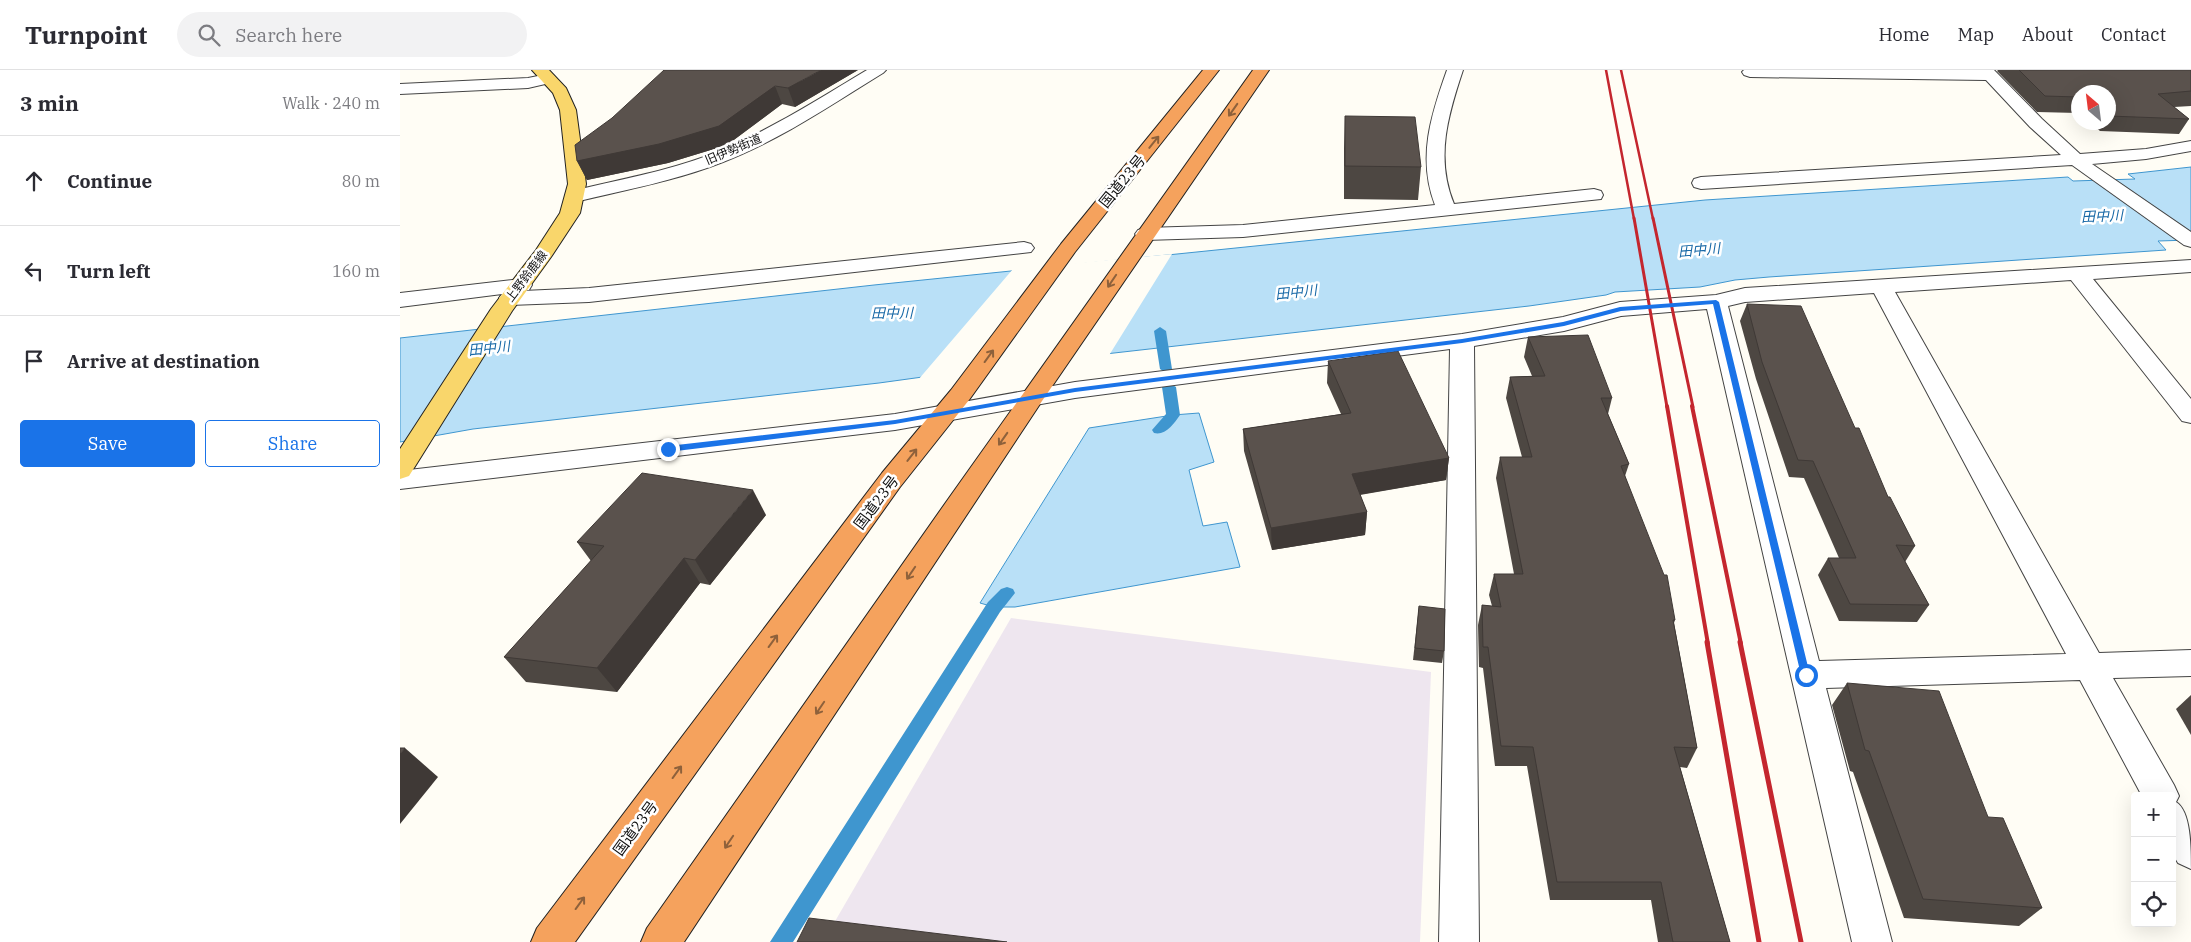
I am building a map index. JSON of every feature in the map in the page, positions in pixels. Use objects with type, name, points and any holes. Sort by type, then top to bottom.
[{"type":"highway","name":"国道23号","points":[[551,942],[892,480],[952,404],[1068,248],[1211,70]]},
{"type":"highway","points":[[661,942],[965,492],[1037,391],[1142,237],[1261,70]]},
{"type":"main road","name":"上野鈴鹿線","points":[[405,462],[511,297],[560,231],[570,213],[577,184],[568,110],[560,91],[544,75]]},
{"type":"street","name":"旧伊勢街道","points":[[575,196],[683,169],[718,158],[767,135],[878,70]]},
{"type":"street","points":[[1447,211],[1440,196],[1434,169],[1434,145],[1440,114],[1455,70]]},
{"type":"street","points":[[1750,72],[1987,72],[2036,123],[2079,163],[2191,241]]},
{"type":"street","points":[[400,89],[528,84],[544,75]]},
{"type":"street","points":[[1701,183],[2079,163],[2191,146]]},
{"type":"street","points":[[1142,237],[1243,231],[1594,195]]},
{"type":"street","points":[[400,300],[588,295],[1024,248]]},
{"type":"street","points":[[400,480],[851,428],[952,404],[1037,391],[1462,341],[1564,324],[1620,309],[1716,302],[1745,294],[2191,266]]},
{"type":"street","points":[[2076,272],[2191,415]]},
{"type":"street","points":[[1880,285],[2158,792]]},
{"type":"street","points":[[1716,302],[1872,942]]},
{"type":"street","points":[[1460,942],[1462,341]]},
{"type":"street","points":[[1806,675],[2090,668],[2191,663]]},
{"type":"street","points":[[2176,824],[2191,851]]},
{"type":"shaded area","points":[[1011,618],[1431,672],[1420,942],[823,942]]},
{"type":"water","name":"田中川","points":[[2191,167],[2191,240],[2158,241],[2166,250],[1769,277],[1735,280],[1700,287],[1615,292],[1606,295],[1529,306],[1017,364],[879,383],[473,429],[400,442],[400,338],[874,285],[1705,200],[2068,177],[2073,181],[2135,179],[2128,174]]},
{"type":"water","points":[[1199,413],[1214,462],[1189,470],[1203,526],[1227,522],[1240,567],[1015,607],[994,607],[980,603],[1089,428],[1173,415]]},
{"type":"pier","points":[[1172,254],[1108,357],[1017,366],[918,380],[1013,269]]},
{"type":"building","points":[[664,70],[821,70],[788,88],[775,86],[719,126],[659,144],[577,161],[575,145],[612,118]]},
{"type":"building","points":[[2019,70],[2191,70],[2191,91],[2158,94],[2189,119],[2116,116],[2116,85],[2071,85],[2071,97],[2045,96]]},
{"type":"building","points":[[1345,116],[1415,117],[1421,167],[1345,166]]},
{"type":"building","points":[[1747,304],[1801,306],[1855,428],[1859,428],[1888,497],[1890,497],[1915,546],[1896,545],[1929,605],[1850,604],[1828,558],[1856,558],[1813,461],[1798,460],[1762,362]]},
{"type":"building","points":[[1588,335],[1612,398],[1601,398],[1629,464],[1621,466],[1664,575],[1667,575],[1675,620],[1673,620],[1697,748],[1674,747],[1730,942],[1673,942],[1661,882],[1557,882],[1533,747],[1501,746],[1488,647],[1483,647],[1482,605],[1501,607],[1494,574],[1523,574],[1500,457],[1532,457],[1510,377],[1545,376],[1528,337]]},
{"type":"building","points":[[1398,351],[1449,458],[1352,474],[1367,512],[1271,528],[1243,429],[1351,413],[1328,361]]},
{"type":"building","points":[[642,473],[753,490],[695,560],[684,558],[597,668],[504,657],[604,546],[577,542]]},
{"type":"building","points":[[1419,606],[1445,609],[1444,651],[1415,648]]},
{"type":"building","points":[[1847,683],[1939,691],[1988,817],[2003,818],[2042,908],[1923,899],[1869,751],[1865,750]]},
{"type":"building","points":[[809,918],[1007,942],[797,942]]},
{"type":"waterway","points":[[1160,331],[1166,369]]},
{"type":"waterway","points":[[1159,430],[1173,415],[1169,387]]},
{"type":"waterway","points":[[781,942],[994,607],[1007,593]]},
{"type":"railway","points":[[1606,70],[1634,219]]},
{"type":"railway","points":[[1621,70],[1653,219]]},
{"type":"railway","points":[[1634,218],[1667,407]]},
{"type":"railway","points":[[1653,218],[1693,407]]},
{"type":"railway","points":[[1667,406],[1708,644]]},
{"type":"railway","points":[[1692,406],[1741,644]]},
{"type":"railway","points":[[1707,642],[1759,942]]},
{"type":"railway","points":[[1740,642],[1801,942]]},
{"type":"route","points":[[668,449],[895,422],[1075,390],[1462,341],[1564,324],[1620,309],[1716,302],[1806,675]]}]
